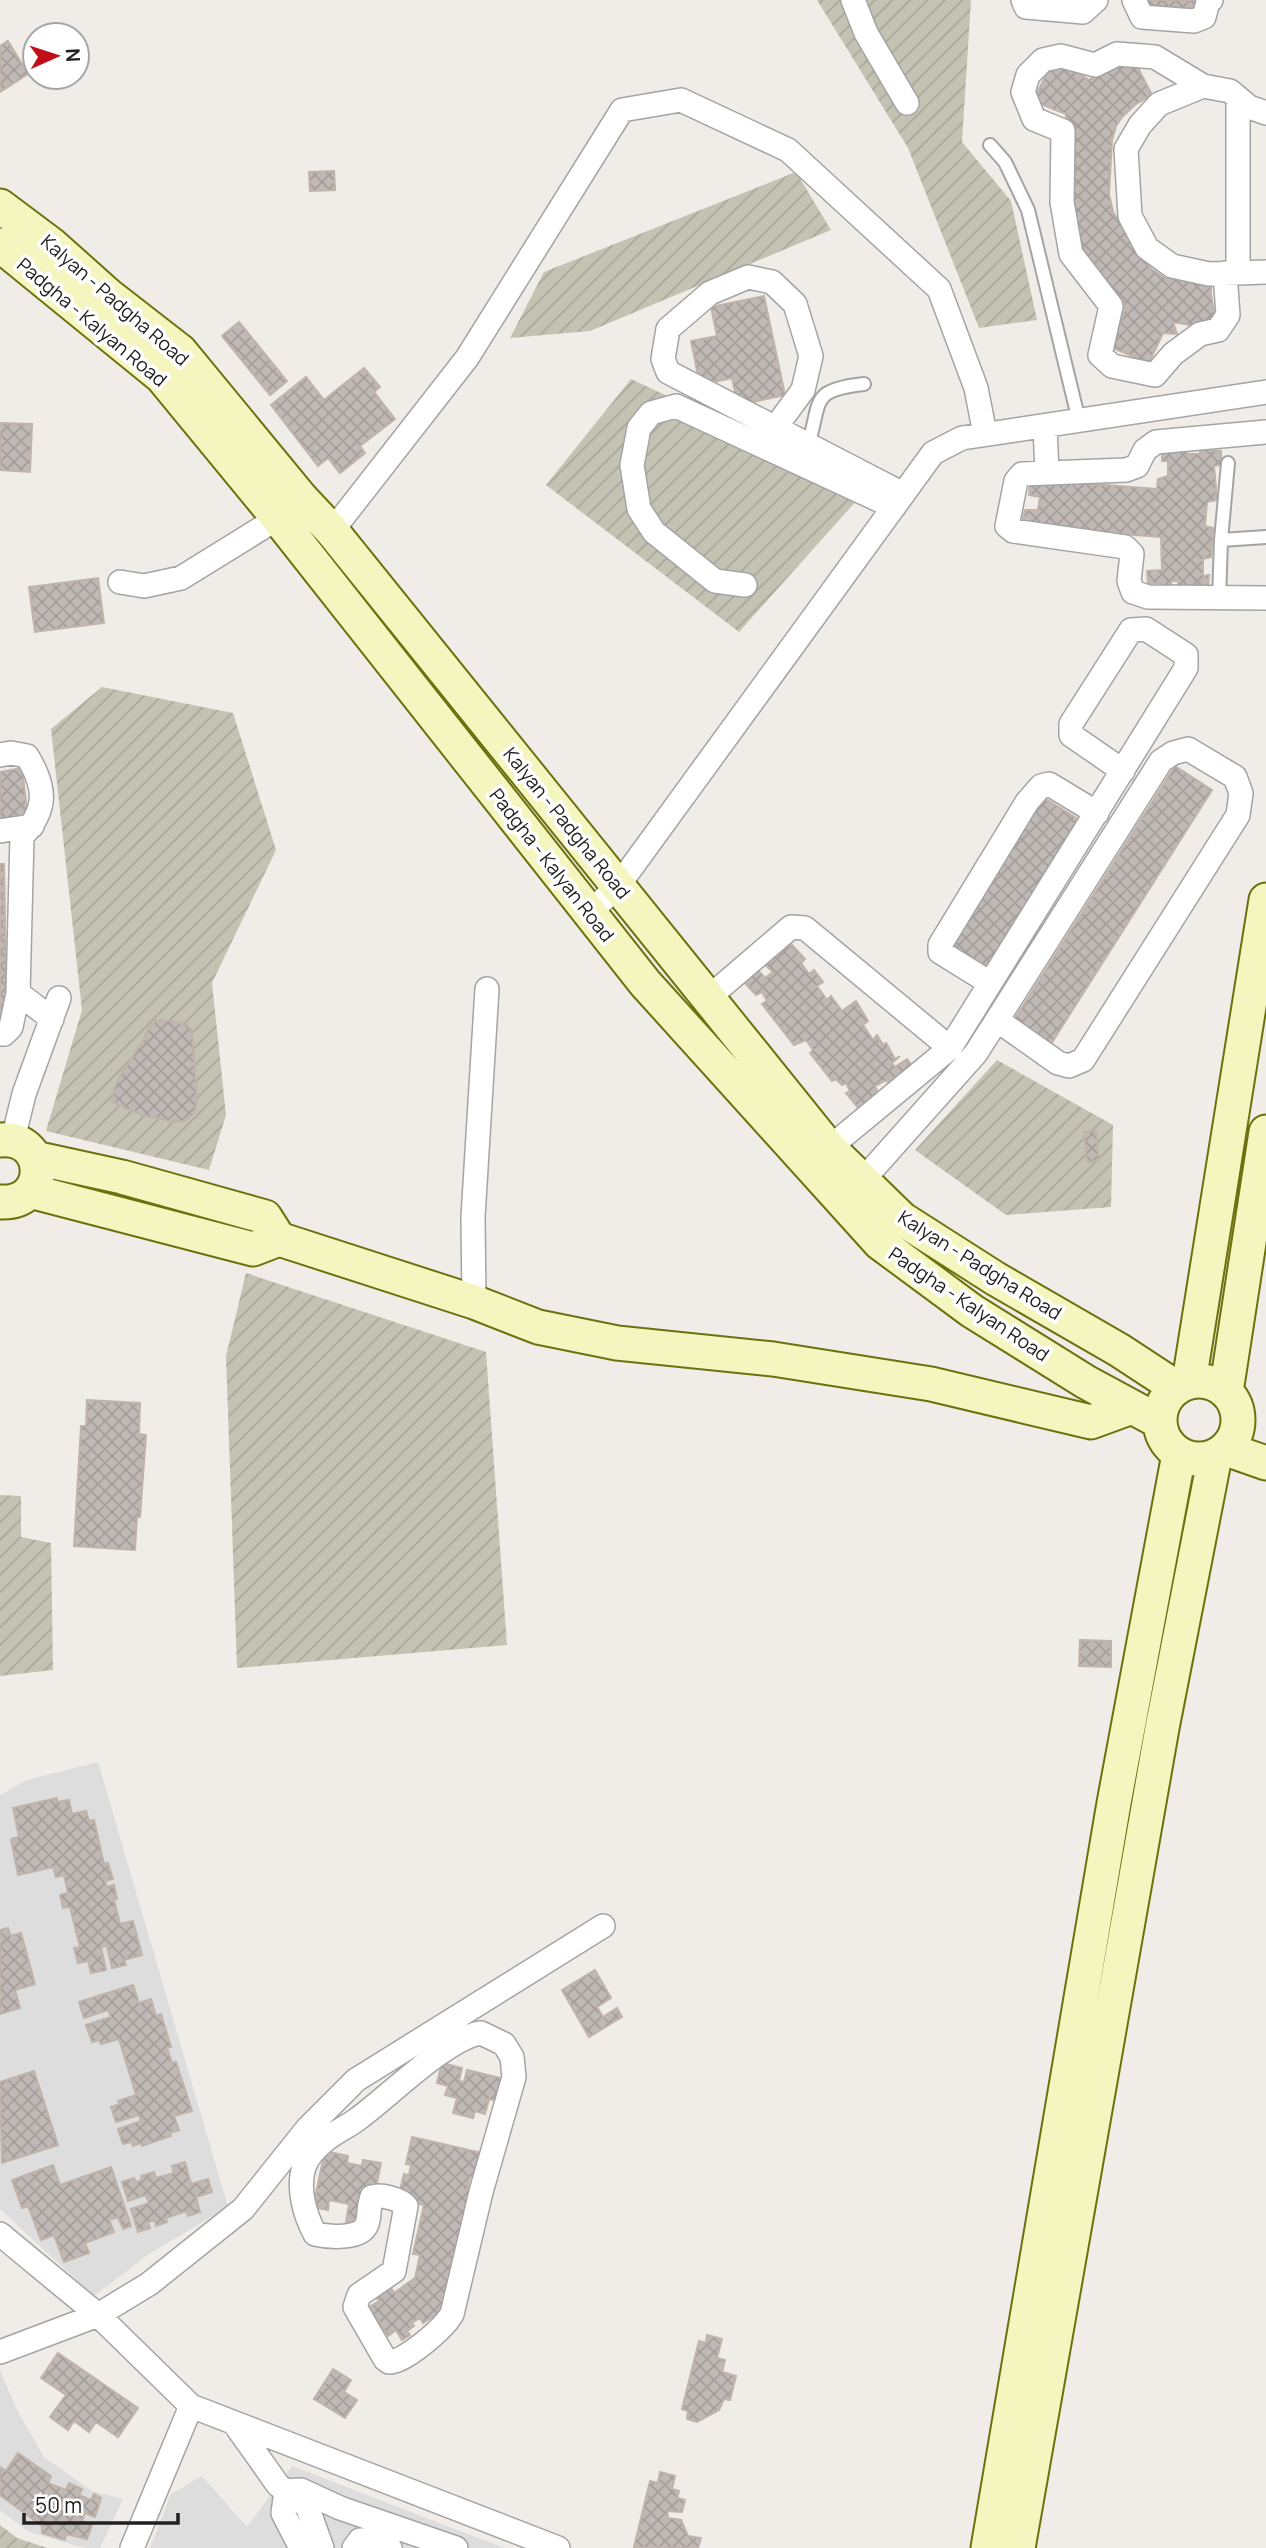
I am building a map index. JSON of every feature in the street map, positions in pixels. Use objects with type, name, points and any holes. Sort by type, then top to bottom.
[{"type":"street","points":[[853,0],[866,33],[907,103]]},
{"type":"street","points":[[1023,0],[1026,7],[1083,12],[1096,0]]},
{"type":"street","points":[[1134,0],[1142,18],[1194,21],[1204,16],[1211,0]]},
{"type":"street","points":[[1238,98],[1228,315],[1218,330],[1200,334],[1173,354],[1155,375],[1112,366],[1100,355],[1111,306],[1071,254],[1062,202],[1063,131],[1034,119],[1023,92],[1028,75],[1043,60],[1061,56],[1095,65],[1117,54],[1155,57],[1203,86],[1230,91],[1249,107],[1266,113]]},
{"type":"street","points":[[1203,86],[1159,104],[1140,125],[1126,149],[1130,216],[1147,248],[1172,266],[1209,274],[1266,272]]},
{"type":"street","points":[[331,531],[467,358],[622,110],[681,100],[788,150],[939,289],[976,388],[985,434]]},
{"type":"street","name":"Kalyan - Padgha Road","points":[[0,206],[52,245],[98,307]]},
{"type":"street","name":"Padgha - Kalyan Road","points":[[0,245],[31,270],[98,307],[171,364],[289,508],[589,913],[645,983],[818,1154],[880,1243],[972,1311],[1086,1382],[1146,1415]]},
{"type":"street","points":[[31,270],[52,245]]},
{"type":"street","points":[[775,428],[803,390],[811,356],[795,304],[772,282],[748,277],[710,293],[668,329],[663,359],[668,372],[775,428],[808,445],[898,500]]},
{"type":"street","points":[[589,913],[618,887],[933,453],[962,438],[1266,392]]},
{"type":"street","points":[[745,585],[715,581],[654,532],[639,509],[632,465],[639,428],[651,413],[676,406],[898,500]]},
{"type":"street","points":[[1045,426],[1047,473]]},
{"type":"street","points":[[1266,432],[1156,442],[1145,450],[1137,466],[1126,470],[1022,474],[1016,481],[1007,526],[1013,531],[1125,547],[1132,554],[1129,581],[1133,592],[1148,597],[1266,598]]},
{"type":"street","points":[[120,582],[144,586],[181,578],[289,508]]},
{"type":"street","name":"Kalyan - Padgha Road","points":[[289,508],[331,531],[708,998],[818,1154],[862,1181],[902,1219],[996,1279],[1183,1385]]},
{"type":"street","points":[[818,1154],[950,1048],[1097,813],[1123,771],[1186,668],[1186,655],[1146,629],[1130,630],[1071,724],[1070,735],[1123,771]]},
{"type":"street","points":[[862,1181],[976,1053],[1161,761],[1173,753],[1188,749],[1235,777],[1241,793],[1238,815],[1083,1060],[1069,1066],[1058,1063],[997,1020]]},
{"type":"street","points":[[0,755],[11,753],[27,757],[36,771],[43,798],[36,821],[22,836],[10,859],[18,993],[11,1027],[4,1034],[0,1034]]},
{"type":"street","points":[[990,983],[940,952],[940,944],[1027,802],[1041,786],[1049,784],[1097,813]]},
{"type":"street","points":[[0,831],[32,826]]},
{"type":"street","points":[[1183,1385],[1266,900]]},
{"type":"street","points":[[708,998],[791,927],[805,928],[950,1048]]},
{"type":"street","points":[[645,983],[676,959]]},
{"type":"street","points":[[474,1301],[473,1217],[486,989]]},
{"type":"street","points":[[15,1197],[37,1178],[16,1146],[24,1094],[55,1009],[18,993]]},
{"type":"street","points":[[1146,1415],[1170,1446],[1179,1454],[1191,1458],[1203,1459],[1221,1452],[1234,1439],[1243,1411],[1266,1132]]},
{"type":"street","points":[[16,1146],[265,1217],[279,1239]]},
{"type":"street","points":[[15,1197],[253,1249],[279,1239],[474,1301],[538,1326],[617,1343],[773,1359],[930,1384],[1091,1422],[1146,1415],[1162,1409],[1168,1398],[1183,1385],[1202,1381],[1215,1384],[1243,1411]]},
{"type":"street","points":[[213,1239],[221,1205]]},
{"type":"street","points":[[1221,1452],[1266,1463]]},
{"type":"street","points":[[1018,2548],[1162,1728],[1221,1452]]},
{"type":"street","points":[[988,2548],[1114,1803],[1179,1454]]},
{"type":"street","points":[[0,2352],[98,2315],[149,2284],[243,2209],[307,2129],[356,2080],[460,2027],[491,2036],[504,2044],[512,2057],[514,2077],[481,2192],[452,2314],[444,2325],[402,2359],[389,2362],[385,2359],[355,2307],[359,2295],[394,2272],[406,2206],[377,2195],[372,2197],[367,2224],[360,2232],[351,2235],[315,2234],[304,2207],[304,2167],[325,2140],[357,2120],[460,2027],[603,1926]]},
{"type":"street","points":[[340,2096],[357,2120]]},
{"type":"street","points":[[0,2234],[98,2315],[191,2406],[558,2548]]},
{"type":"street","points":[[132,2548],[191,2406]]},
{"type":"street","points":[[234,2423],[278,2485],[307,2506],[322,2548]]},
{"type":"street","points":[[286,2491],[301,2490],[340,2508],[456,2548]]},
{"type":"street","points":[[286,2491],[283,2513],[300,2548]]},
{"type":"street","points":[[354,2548],[360,2540],[368,2540],[390,2548]]},
{"type":"lane","points":[[990,145],[1005,162],[1028,210],[1079,421]]},
{"type":"lane","points":[[808,445],[814,414],[820,400],[830,390],[864,384]]},
{"type":"lane","points":[[1219,599],[1228,463]]},
{"type":"lane","points":[[1221,540],[1266,537]]},
{"type":"shaded area","points":[[817,0],[971,0],[962,142],[1011,201],[1037,320],[979,328],[908,148]]},
{"type":"shaded area","points":[[796,172],[831,230],[590,331],[510,338],[544,272]]},
{"type":"shaded area","points":[[631,379],[867,489],[739,632],[546,485]]},
{"type":"shaded area","points":[[102,687],[233,713],[276,850],[212,983],[226,1115],[209,1170],[46,1131],[82,1010],[51,729]]},
{"type":"shaded area","points":[[997,1060],[1113,1125],[1111,1207],[1006,1215],[915,1150]]},
{"type":"shaded area","points":[[246,1273],[486,1352],[507,1645],[237,1668],[226,1356]]},
{"type":"shaded area","points":[[0,1495],[21,1496],[21,1537],[51,1543],[53,1670],[0,1676]]},
{"type":"shaded area","points":[[98,1762],[228,2207],[149,2254],[94,2296],[0,2209],[0,1795],[27,1780]]},
{"type":"shaded area","points":[[0,2370],[17,2410],[44,2457],[92,2491],[123,2499],[100,2548],[85,2548],[29,2532],[0,2510]]},
{"type":"shaded area","points":[[292,2466],[504,2548],[150,2548],[171,2494],[202,2476],[247,2527]]},
{"type":"shaded area","points":[[0,2525],[17,2538],[47,2548],[0,2548]]},
{"type":"building","points":[[1148,0],[1195,0],[1193,17],[1147,13]]},
{"type":"building","points":[[8,41],[21,62],[21,78],[0,92],[0,46]]},
{"type":"building","points":[[1134,60],[1152,95],[1136,104],[1116,126],[1112,140],[1109,194],[1113,212],[1150,268],[1165,278],[1211,281],[1215,318],[1205,323],[1190,325],[1173,322],[1177,334],[1163,333],[1149,363],[1110,347],[1125,309],[1124,301],[1080,245],[1068,176],[1066,114],[1033,101],[1052,63],[1074,70],[1089,80],[1103,71]]},
{"type":"building","points":[[334,171],[335,190],[310,191],[309,172]]},
{"type":"building","points":[[764,296],[785,395],[738,405],[732,378],[700,385],[691,341],[717,336],[711,307]]},
{"type":"building","points":[[239,322],[287,381],[270,395],[222,336]]},
{"type":"building","points":[[364,368],[380,387],[374,392],[395,419],[360,446],[365,453],[340,473],[328,458],[318,466],[271,405],[306,377],[324,400]]},
{"type":"building","points":[[0,423],[32,424],[30,472],[0,470]]},
{"type":"building","points":[[1187,448],[1187,454],[1200,454],[1200,449],[1221,451],[1221,465],[1214,466],[1217,500],[1207,502],[1205,526],[1213,528],[1211,557],[1203,559],[1203,576],[1209,575],[1208,587],[1178,588],[1178,581],[1171,581],[1171,585],[1163,586],[1162,583],[1148,583],[1147,571],[1162,570],[1161,537],[1021,526],[1025,510],[1038,510],[1040,497],[1029,495],[1030,479],[1157,489],[1158,479],[1168,476],[1168,461],[1162,461],[1162,451]]},
{"type":"building","points":[[98,578],[104,623],[35,632],[29,587]]},
{"type":"building","points":[[1175,766],[1212,790],[1051,1044],[1014,1020]]},
{"type":"building","points":[[22,768],[28,819],[0,826],[0,772]]},
{"type":"building","points":[[1039,795],[1078,819],[986,968],[947,944]]},
{"type":"building","points":[[0,864],[4,864],[7,1029],[0,1029]]},
{"type":"building","points":[[791,944],[805,959],[801,963],[809,974],[814,970],[823,982],[817,986],[827,1000],[831,996],[842,1011],[856,1001],[868,1021],[863,1025],[873,1040],[877,1035],[883,1045],[886,1043],[895,1059],[900,1056],[892,1063],[895,1067],[907,1059],[912,1066],[891,1085],[886,1080],[875,1086],[879,1095],[859,1109],[846,1093],[850,1091],[846,1083],[842,1085],[836,1079],[832,1081],[810,1053],[813,1050],[806,1040],[794,1045],[762,1004],[767,1001],[762,992],[756,995],[742,980],[757,969],[765,978],[773,972],[761,961],[777,948],[782,951]]},
{"type":"building","points":[[157,1020],[187,1025],[192,1031],[197,1101],[194,1113],[185,1121],[174,1122],[142,1115],[112,1102],[119,1078],[149,1027]]},
{"type":"building","points":[[1096,1131],[1099,1161],[1087,1162],[1084,1132]]},
{"type":"building","points":[[87,1400],[140,1403],[139,1434],[146,1435],[135,1550],[74,1546],[81,1426],[86,1426]]},
{"type":"building","points":[[1080,1640],[1111,1641],[1111,1667],[1079,1666]]},
{"type":"building","points":[[57,1798],[57,1802],[69,1800],[72,1814],[86,1811],[89,1821],[94,1820],[104,1864],[108,1863],[113,1879],[105,1881],[107,1887],[114,1885],[117,1899],[114,1900],[120,1924],[133,1921],[142,1955],[124,1960],[126,1965],[112,1968],[107,1946],[101,1947],[106,1970],[91,1973],[88,1961],[78,1963],[74,1948],[80,1947],[70,1907],[63,1908],[60,1895],[68,1893],[64,1875],[56,1877],[53,1867],[18,1875],[11,1839],[19,1837],[13,1808]]},
{"type":"building","points":[[8,1928],[11,1936],[21,1933],[35,1984],[15,1990],[20,2008],[0,2014],[0,1930]]},
{"type":"building","points":[[595,1970],[611,1998],[597,2007],[603,2017],[617,2008],[622,2017],[589,2037],[562,1990]]},
{"type":"building","points":[[133,1985],[139,2003],[151,1999],[156,2016],[161,2014],[171,2047],[167,2048],[172,2063],[176,2062],[192,2111],[174,2116],[179,2130],[170,2133],[171,2136],[142,2146],[141,2143],[133,2146],[131,2142],[123,2144],[118,2129],[141,2121],[139,2115],[116,2122],[111,2107],[120,2104],[118,2101],[136,2095],[119,2039],[101,2044],[99,2040],[92,2042],[86,2025],[111,2017],[108,2010],[84,2018],[79,2002]]},
{"type":"building","points":[[442,2063],[462,2068],[459,2081],[464,2082],[467,2070],[509,2080],[503,2102],[489,2099],[485,2114],[475,2111],[473,2118],[453,2113],[457,2098],[445,2095],[448,2086],[437,2083]]},
{"type":"building","points":[[34,2071],[58,2145],[2,2163],[0,2082]]},
{"type":"building","points":[[412,2137],[486,2154],[480,2179],[470,2177],[467,2191],[480,2194],[454,2299],[442,2297],[446,2308],[423,2323],[420,2318],[412,2323],[414,2326],[407,2331],[410,2335],[402,2340],[396,2330],[388,2336],[369,2307],[379,2301],[372,2291],[390,2286],[394,2293],[415,2278],[420,2255],[413,2254],[424,2205],[398,2199],[404,2174],[409,2175],[411,2165],[406,2164]]},
{"type":"building","points":[[325,2151],[348,2156],[347,2163],[362,2166],[363,2160],[381,2163],[376,2188],[367,2186],[358,2225],[346,2222],[349,2204],[329,2200],[328,2210],[313,2207]]},
{"type":"building","points":[[185,2162],[191,2184],[208,2179],[212,2192],[196,2197],[200,2212],[188,2216],[186,2211],[166,2218],[167,2222],[156,2226],[155,2220],[148,2222],[150,2228],[138,2232],[131,2209],[149,2203],[146,2195],[128,2201],[122,2182],[134,2178],[136,2182],[142,2180],[141,2176],[154,2172],[156,2178],[174,2173],[172,2166]]},
{"type":"building","points":[[53,2165],[60,2185],[111,2167],[131,2226],[123,2229],[118,2217],[109,2220],[114,2232],[85,2243],[89,2253],[64,2262],[54,2235],[41,2240],[28,2206],[22,2208],[12,2180]]},
{"type":"building","points":[[707,2335],[722,2339],[717,2358],[725,2360],[722,2372],[736,2376],[730,2400],[724,2399],[719,2410],[697,2422],[687,2419],[688,2411],[682,2409],[699,2341],[706,2343]]},
{"type":"building","points":[[58,2353],[138,2408],[118,2437],[96,2422],[89,2432],[74,2421],[68,2430],[50,2417],[66,2395],[41,2378]]},
{"type":"building","points":[[333,2369],[351,2380],[344,2392],[357,2400],[345,2418],[314,2399]]},
{"type":"building","points":[[18,2453],[51,2476],[48,2483],[66,2490],[69,2483],[82,2489],[79,2495],[91,2500],[94,2494],[101,2498],[95,2517],[85,2513],[82,2521],[92,2525],[87,2539],[66,2534],[65,2540],[42,2533],[42,2526],[0,2495],[0,2467],[6,2471]]},
{"type":"building","points":[[660,2472],[675,2476],[672,2489],[679,2491],[677,2498],[685,2500],[682,2512],[667,2511],[668,2518],[681,2520],[688,2536],[701,2538],[698,2548],[634,2547],[650,2481],[658,2483]]}]
